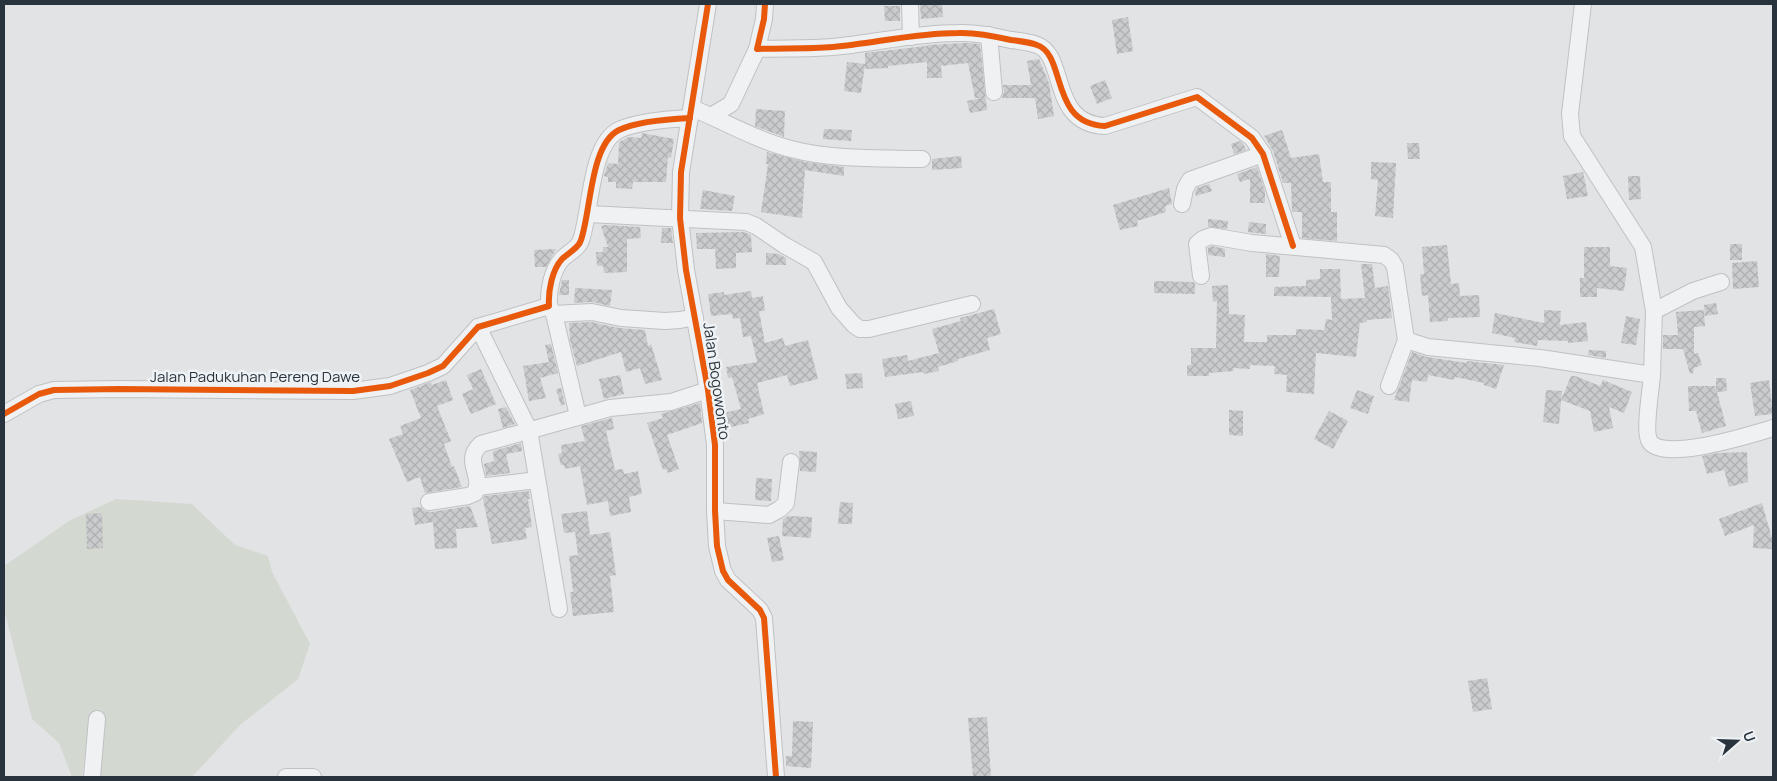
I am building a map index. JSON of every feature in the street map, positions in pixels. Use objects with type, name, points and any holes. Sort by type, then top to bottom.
[{"type":"street","name":"Jalan Bogowonto","points":[[708,4],[681,172],[680,218],[686,270],[708,390],[715,445],[717,546],[723,571],[728,580],[760,610],[764,618],[776,777]]},
{"type":"street","points":[[712,116],[731,104],[757,50],[764,19],[765,4]]},
{"type":"street","points":[[910,4],[911,37]]},
{"type":"street","points":[[1583,4],[1570,114],[1572,136],[1643,248],[1654,310],[1649,440],[1653,446],[1662,450],[1690,449],[1773,428]]},
{"type":"street","points":[[757,50],[833,47],[959,33],[1039,45],[1048,52],[1053,62],[1064,99],[1079,118],[1096,125],[1105,126],[1197,97],[1252,138],[1263,154],[1293,246]]},
{"type":"street","points":[[989,36],[994,92]]},
{"type":"street","points":[[578,416],[551,310],[553,275],[561,260],[580,243],[588,214],[596,160],[606,142],[618,130],[691,113],[712,116],[758,137],[791,149],[826,155],[922,159]]},
{"type":"street","points":[[1182,204],[1185,189],[1190,180],[1263,154]]},
{"type":"street","points":[[588,214],[746,222],[756,226],[814,262],[839,308],[860,329],[869,329],[972,304]]},
{"type":"street","points":[[1201,276],[1197,244],[1211,236],[1384,255],[1391,260],[1395,267],[1406,340],[1389,386]]},
{"type":"street","points":[[1654,310],[1693,291],[1721,282]]},
{"type":"street","points":[[559,609],[529,430],[478,327],[551,310],[592,312],[621,318],[665,321],[695,317]]},
{"type":"street","name":"Jalan Padukuhan Pereng Dawe","points":[[4,414],[38,394],[54,390],[353,391],[390,386],[443,366],[478,327]]},
{"type":"street","points":[[1406,340],[1428,347],[1540,358],[1652,375]]},
{"type":"street","points":[[429,502],[475,493],[478,487],[473,459],[475,450],[481,444],[610,408],[670,402],[708,390]]},
{"type":"street","points":[[715,511],[769,515],[775,513],[786,502],[791,462]]},
{"type":"street","points":[[478,487],[537,480]]},
{"type":"street","points":[[92,777],[98,719]]},
{"type":"street","points":[[286,777],[313,777]]},
{"type":"shaded area","points":[[116,499],[192,504],[235,545],[268,556],[272,572],[310,644],[298,679],[240,725],[192,777],[95,777],[92,735],[87,741],[82,777],[72,777],[59,743],[32,719],[4,609],[4,566],[69,521]]},
{"type":"building","points":[[920,4],[942,4],[943,17],[921,19]]},
{"type":"building","points":[[884,6],[900,6],[900,21],[885,21]]},
{"type":"building","points":[[1128,17],[1133,51],[1117,54],[1112,20]]},
{"type":"building","points":[[980,44],[987,110],[970,113],[967,101],[982,98],[975,98],[968,63],[941,66],[942,78],[927,78],[927,62],[888,66],[888,68],[865,69],[865,53],[928,45]]},
{"type":"building","points":[[1039,59],[1049,83],[1054,116],[1038,119],[1035,98],[1002,98],[1004,92],[1003,85],[1031,85],[1027,61]]},
{"type":"building","points":[[847,62],[865,64],[861,93],[844,91]]},
{"type":"building","points":[[1105,80],[1112,98],[1097,104],[1090,86]]},
{"type":"building","points":[[756,109],[785,111],[784,137],[755,126]]},
{"type":"building","points":[[824,129],[852,130],[851,141],[823,139]]},
{"type":"building","points":[[1282,130],[1291,158],[1319,154],[1323,182],[1331,182],[1331,212],[1337,212],[1337,241],[1302,238],[1302,212],[1292,212],[1291,183],[1283,183],[1273,151],[1264,136]]},
{"type":"building","points":[[642,133],[674,139],[671,158],[668,157],[666,182],[633,182],[632,189],[616,188],[616,182],[608,182],[608,177],[604,176],[608,163],[618,164],[619,142],[629,137],[641,138]]},
{"type":"building","points":[[1240,141],[1246,150],[1234,154],[1231,144]]},
{"type":"building","points":[[1407,143],[1419,143],[1420,159],[1408,159]]},
{"type":"building","points":[[767,152],[805,162],[844,167],[844,176],[805,170],[802,218],[761,212],[768,164],[766,164]]},
{"type":"building","points":[[961,156],[962,168],[932,170],[932,159]]},
{"type":"building","points":[[1371,162],[1396,163],[1393,218],[1375,216],[1378,180],[1371,179]]},
{"type":"building","points":[[1257,167],[1265,191],[1265,203],[1250,203],[1250,179],[1240,182],[1237,174]]},
{"type":"building","points":[[1583,172],[1588,196],[1567,199],[1563,176]]},
{"type":"building","points":[[1628,176],[1640,176],[1641,199],[1629,200]]},
{"type":"building","points":[[1209,184],[1212,191],[1196,196],[1197,188]]},
{"type":"building","points":[[1169,188],[1172,204],[1165,206],[1166,212],[1137,221],[1138,226],[1120,230],[1113,205]]},
{"type":"building","points":[[703,190],[735,196],[732,211],[700,209]]},
{"type":"building","points":[[1208,219],[1228,221],[1227,229],[1208,227]]},
{"type":"building","points":[[1249,222],[1266,224],[1266,234],[1248,232]]},
{"type":"building","points":[[601,226],[640,227],[641,238],[627,239],[627,272],[604,273],[603,266],[597,266],[596,252],[603,252],[603,247],[608,247]]},
{"type":"building","points":[[662,228],[671,228],[673,243],[661,243]]},
{"type":"building","points":[[744,232],[751,235],[752,252],[736,253],[736,268],[716,269],[715,249],[697,249],[696,233]]},
{"type":"building","points":[[1730,244],[1742,244],[1742,260],[1730,260]]},
{"type":"building","points":[[1447,245],[1451,284],[1459,283],[1460,296],[1479,295],[1480,317],[1448,318],[1448,321],[1430,322],[1428,295],[1422,296],[1420,274],[1424,274],[1422,247]]},
{"type":"building","points":[[1212,246],[1225,249],[1225,257],[1208,255],[1208,248]]},
{"type":"building","points":[[1584,247],[1610,247],[1610,266],[1627,268],[1624,291],[1597,288],[1597,297],[1580,297],[1580,278],[1584,278]]},
{"type":"building","points":[[556,249],[546,267],[535,267],[534,250]]},
{"type":"building","points":[[766,253],[779,254],[786,258],[786,265],[766,265]]},
{"type":"building","points":[[1266,254],[1280,256],[1279,277],[1266,277]]},
{"type":"building","points":[[1757,261],[1759,287],[1733,289],[1732,263]]},
{"type":"building","points":[[1361,264],[1372,264],[1375,288],[1388,286],[1392,318],[1367,320],[1367,322],[1360,323],[1356,357],[1316,353],[1314,394],[1286,392],[1287,375],[1274,374],[1275,366],[1250,365],[1250,369],[1233,368],[1234,371],[1209,373],[1209,376],[1187,376],[1187,365],[1191,365],[1191,348],[1216,348],[1217,301],[1213,302],[1212,286],[1228,285],[1229,314],[1245,315],[1244,342],[1267,342],[1267,335],[1296,335],[1296,329],[1324,330],[1326,319],[1332,320],[1331,297],[1274,296],[1274,287],[1306,286],[1306,280],[1320,279],[1320,269],[1340,269],[1341,299],[1365,298]]},
{"type":"building","points":[[562,280],[569,280],[569,295],[559,295]]},
{"type":"building","points":[[1154,281],[1193,282],[1195,284],[1195,294],[1154,293]]},
{"type":"building","points":[[575,288],[612,290],[610,306],[592,302],[574,303]]},
{"type":"building","points":[[751,291],[752,298],[763,296],[765,311],[759,311],[765,343],[783,338],[785,346],[808,340],[818,379],[790,386],[787,375],[757,383],[764,414],[748,419],[749,423],[727,428],[723,413],[741,409],[732,377],[728,378],[726,367],[757,362],[751,336],[743,337],[740,318],[733,319],[732,314],[711,316],[708,294],[724,292],[724,295]]},
{"type":"building","points":[[1716,303],[1718,314],[1705,316],[1704,305]]},
{"type":"building","points":[[994,309],[1001,334],[987,338],[990,350],[938,367],[939,371],[885,377],[882,359],[907,355],[908,361],[939,353],[932,329],[961,321],[960,318]]},
{"type":"building","points":[[1544,310],[1561,311],[1560,325],[1586,322],[1588,341],[1568,343],[1568,341],[1538,340],[1537,346],[1514,342],[1515,338],[1492,333],[1495,313],[1544,323]]},
{"type":"building","points":[[1704,310],[1705,326],[1694,327],[1694,354],[1698,353],[1702,365],[1694,368],[1693,373],[1690,374],[1683,349],[1663,349],[1663,335],[1678,335],[1676,312]]},
{"type":"building","points":[[1626,316],[1640,319],[1636,345],[1621,343]]},
{"type":"building","points":[[591,322],[619,328],[645,330],[648,346],[651,344],[662,380],[645,384],[640,368],[626,372],[621,352],[577,366],[570,340],[569,323]]},
{"type":"building","points":[[551,344],[558,373],[540,378],[546,398],[529,401],[523,366],[549,362],[545,345]]},
{"type":"building","points":[[1589,350],[1606,351],[1606,358],[1588,355]]},
{"type":"building","points":[[1412,352],[1427,357],[1467,363],[1467,361],[1504,365],[1496,389],[1484,385],[1484,383],[1455,377],[1454,380],[1428,375],[1427,382],[1412,380],[1409,402],[1394,400]]},
{"type":"building","points":[[481,369],[496,404],[471,414],[462,394],[473,389],[467,375]]},
{"type":"building","points":[[862,373],[863,388],[847,389],[845,374]]},
{"type":"building","points":[[620,375],[624,394],[604,399],[599,379]]},
{"type":"building","points":[[1571,376],[1600,386],[1603,380],[1632,392],[1624,413],[1609,407],[1613,428],[1594,432],[1590,411],[1561,400]]},
{"type":"building","points":[[1716,378],[1726,378],[1727,391],[1717,392],[1726,426],[1702,433],[1696,411],[1689,411],[1688,386],[1715,386],[1716,389]]},
{"type":"building","points":[[446,380],[453,400],[437,406],[451,441],[444,444],[452,467],[454,466],[462,487],[425,493],[420,477],[407,482],[389,439],[403,434],[400,426],[421,418],[410,390],[431,382],[432,385]]},
{"type":"building","points":[[1769,380],[1773,414],[1755,416],[1750,383]]},
{"type":"building","points":[[561,388],[565,404],[561,406],[556,389]]},
{"type":"building","points":[[1357,390],[1374,396],[1368,414],[1350,408]]},
{"type":"building","points":[[1546,390],[1562,391],[1559,424],[1543,422]]},
{"type":"building","points":[[911,401],[914,416],[898,419],[895,404]]},
{"type":"building","points":[[700,403],[702,423],[667,435],[679,469],[668,473],[666,469],[663,470],[647,423],[663,418],[661,414]]},
{"type":"building","points":[[506,407],[515,424],[503,428],[498,409]]},
{"type":"building","points":[[1229,410],[1243,411],[1243,436],[1229,435]]},
{"type":"building","points":[[1329,411],[1348,421],[1333,449],[1314,439]]},
{"type":"building","points":[[612,418],[614,429],[606,431],[615,470],[623,469],[624,474],[638,471],[642,494],[629,497],[631,512],[610,516],[608,501],[587,505],[580,466],[565,469],[564,465],[561,465],[558,454],[562,453],[561,445],[585,441],[581,426]]},
{"type":"building","points":[[521,443],[522,451],[506,454],[510,473],[486,476],[484,464],[494,461],[493,451]]},
{"type":"building","points":[[799,451],[817,452],[816,472],[800,471]]},
{"type":"building","points":[[1747,452],[1748,482],[1729,487],[1724,470],[1707,474],[1702,456],[1718,453]]},
{"type":"building","points":[[756,478],[772,479],[771,501],[755,500]]},
{"type":"building","points":[[529,491],[530,499],[528,499],[532,527],[525,528],[527,539],[492,544],[484,496]]},
{"type":"building","points":[[840,502],[853,503],[852,524],[838,524]]},
{"type":"building","points":[[1762,503],[1773,542],[1773,549],[1753,548],[1754,525],[1725,536],[1719,519]]},
{"type":"building","points":[[470,506],[478,527],[456,529],[457,548],[435,549],[433,522],[415,525],[412,508],[420,507],[425,511],[431,512]]},
{"type":"building","points":[[587,511],[590,535],[610,532],[616,575],[610,576],[614,612],[573,616],[570,592],[573,592],[569,556],[578,555],[575,532],[564,533],[561,514]]},
{"type":"building","points":[[102,513],[103,548],[87,549],[86,514]]},
{"type":"building","points":[[788,516],[812,517],[811,538],[782,536],[783,519]]},
{"type":"building","points":[[779,536],[784,560],[772,562],[767,538]]},
{"type":"building","points":[[1487,678],[1492,709],[1473,712],[1468,681]]},
{"type":"building","points":[[987,717],[991,777],[973,777],[968,718]]},
{"type":"building","points":[[793,721],[813,722],[811,768],[786,766],[786,756],[792,756]]},
{"type":"cycle path","points":[[708,4],[681,172],[680,218],[686,270],[708,390],[715,445],[717,546],[723,571],[728,580],[760,610],[764,618],[776,777]]},
{"type":"cycle path","points":[[765,4],[764,19],[757,49],[833,47],[942,33],[985,35],[1037,45],[1046,51],[1067,102],[1075,114],[1087,122],[1105,126],[1197,97],[1252,138],[1263,154],[1293,246]]},
{"type":"cycle path","points":[[4,414],[39,394],[54,390],[353,391],[390,386],[428,373],[443,366],[478,327],[549,306],[549,294],[553,275],[562,259],[580,243],[597,164],[602,149],[609,138],[619,130],[635,124],[690,118]]}]
